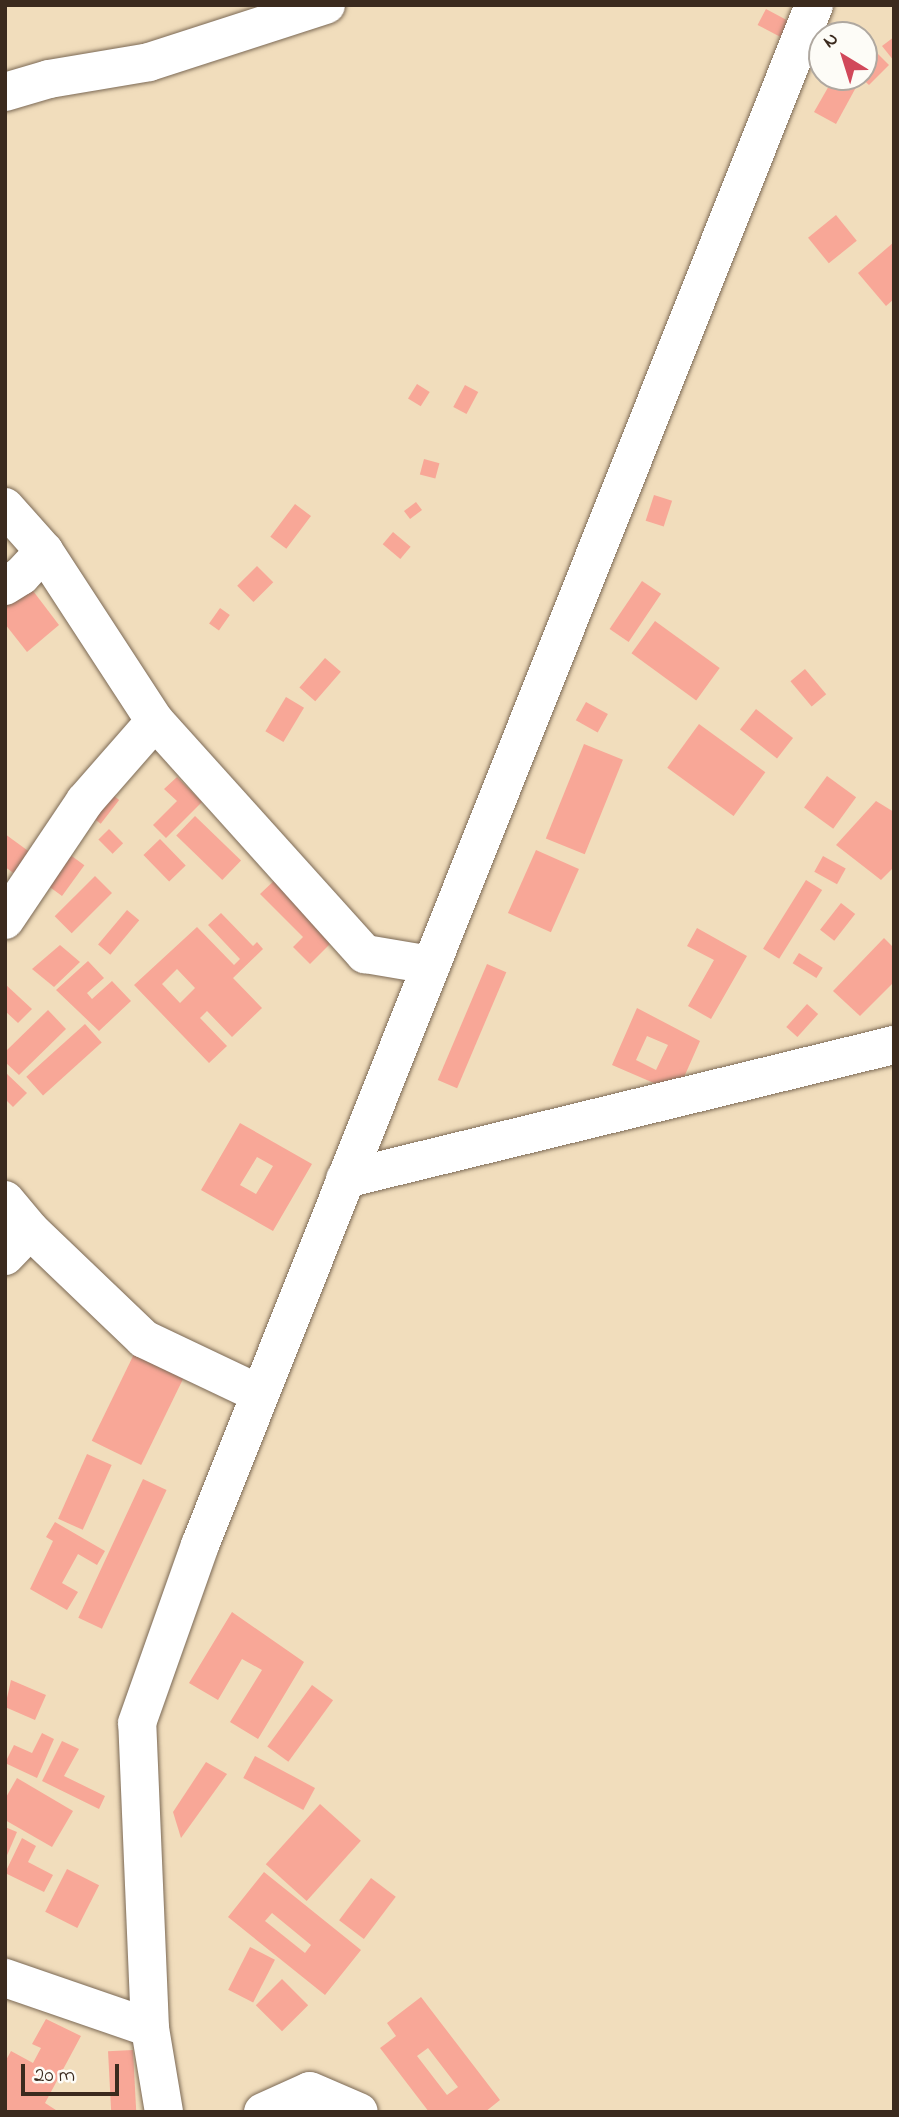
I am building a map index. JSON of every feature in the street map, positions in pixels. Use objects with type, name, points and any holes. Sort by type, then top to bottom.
[{"type":"street","points":[[5,92],[49,79],[149,62],[326,5]]},
{"type":"street","points":[[164,2112],[150,2028],[137,1723],[260,1394],[814,5]]},
{"type":"street","points":[[5,507],[44,551],[155,721],[365,954],[431,965]]},
{"type":"street","points":[[5,586],[21,576],[44,551]]},
{"type":"street","points":[[5,920],[85,801],[125,749],[155,721]]},
{"type":"street","points":[[345,1179],[894,1045]]},
{"type":"street","points":[[5,1199],[18,1243],[144,1339],[260,1394]]},
{"type":"street","points":[[10,1991],[150,2028]]},
{"type":"street","points":[[263,2112],[310,2091],[359,2112]]},
{"type":"building","points":[[766,9],[789,21],[781,37],[758,25]]},
{"type":"building","points":[[894,37],[894,61],[882,46]]},
{"type":"building","points":[[878,54],[889,65],[878,76]]},
{"type":"building","points":[[826,91],[854,91],[836,124],[814,112]]},
{"type":"building","points":[[836,215],[857,241],[829,263],[808,238]]},
{"type":"building","points":[[894,242],[894,299],[886,306],[858,273]]},
{"type":"building","points":[[417,384],[430,392],[421,406],[408,398]]},
{"type":"building","points":[[465,385],[478,392],[467,414],[453,407]]},
{"type":"building","points":[[424,459],[439,463],[435,479],[420,474]]},
{"type":"building","points":[[654,495],[672,501],[664,527],[646,521]]},
{"type":"building","points":[[416,502],[422,510],[410,519],[404,511]]},
{"type":"building","points":[[295,504],[311,516],[286,549],[270,537]]},
{"type":"building","points":[[393,532],[411,547],[400,559],[383,544]]},
{"type":"building","points":[[257,566],[273,582],[253,602],[237,586]]},
{"type":"building","points":[[24,579],[59,625],[27,652],[5,624],[5,595]]},
{"type":"building","points":[[642,581],[661,594],[629,642],[610,629]]},
{"type":"building","points":[[220,608],[230,615],[219,630],[209,624]]},
{"type":"building","points":[[655,621],[720,668],[696,700],[631,653]]},
{"type":"building","points":[[325,658],[341,672],[315,701],[299,687]]},
{"type":"building","points":[[805,669],[826,694],[812,706],[790,681]]},
{"type":"building","points":[[286,697],[304,708],[283,742],[265,731]]},
{"type":"building","points":[[586,702],[608,714],[598,732],[576,720]]},
{"type":"building","points":[[756,709],[793,738],[777,758],[740,729]]},
{"type":"building","points":[[699,724],[765,772],[734,816],[667,768]]},
{"type":"building","points":[[584,744],[623,760],[585,854],[546,839]]},
{"type":"building","points":[[827,776],[856,797],[833,829],[804,808]]},
{"type":"building","points":[[177,777],[202,802],[166,838],[153,825],[177,801],[164,789]]},
{"type":"building","points":[[105,789],[119,800],[101,824],[87,813]]},
{"type":"building","points":[[876,801],[894,812],[894,867],[881,880],[836,845]]},
{"type":"building","points":[[195,816],[241,860],[222,880],[176,835]]},
{"type":"building","points":[[109,829],[123,843],[113,854],[98,840]]},
{"type":"building","points":[[5,834],[31,853],[15,874],[5,867]]},
{"type":"building","points":[[160,839],[186,866],[169,882],[143,855]]},
{"type":"building","points":[[536,850],[579,869],[551,932],[508,913]]},
{"type":"building","points":[[69,854],[84,865],[62,896],[47,885]]},
{"type":"building","points":[[823,856],[846,869],[837,884],[814,872]]},
{"type":"building","points":[[95,876],[112,893],[72,933],[55,916]]},
{"type":"building","points":[[279,876],[339,935],[310,964],[293,947],[303,937],[260,894]]},
{"type":"building","points":[[806,880],[822,890],[779,959],[763,949]]},
{"type":"building","points":[[841,903],[855,914],[834,941],[820,930]]},
{"type":"building","points":[[127,910],[139,920],[110,955],[98,944]]},
{"type":"building","points":[[221,913],[253,946],[257,942],[263,949],[233,978],[262,1008],[232,1037],[207,1011],[200,1018],[227,1046],[209,1063],[134,985],[197,927],[234,965],[240,959],[208,925]],"holes":[[[177,969],[195,988],[180,1003],[162,984]]]},
{"type":"building","points":[[697,928],[747,956],[711,1019],[688,1006],[714,960],[687,946]]},
{"type":"building","points":[[884,938],[894,948],[894,982],[860,1016],[833,991]]},
{"type":"building","points":[[60,945],[80,962],[54,987],[32,969]]},
{"type":"building","points":[[799,953],[823,968],[816,978],[793,963]]},
{"type":"building","points":[[88,961],[104,978],[87,993],[92,999],[112,981],[131,1001],[99,1031],[56,990]]},
{"type":"building","points":[[487,964],[506,972],[457,1088],[438,1080]]},
{"type":"building","points":[[5,984],[32,1009],[18,1023],[5,1011]]},
{"type":"building","points":[[807,1004],[818,1014],[797,1037],[786,1027]]},
{"type":"building","points":[[637,1008],[700,1041],[677,1093],[612,1065]],"holes":[[[647,1036],[668,1045],[656,1070],[636,1060]]]},
{"type":"building","points":[[48,1010],[66,1029],[19,1075],[5,1062],[5,1052]]},
{"type":"building","points":[[85,1024],[102,1043],[43,1095],[26,1077]]},
{"type":"building","points":[[5,1072],[27,1093],[13,1107],[5,1099]]},
{"type":"building","points":[[240,1123],[312,1164],[273,1231],[201,1190]],"holes":[[[257,1157],[273,1166],[256,1194],[240,1185]]]},
{"type":"building","points":[[136,1350],[185,1374],[141,1465],[92,1441]]},
{"type":"building","points":[[87,1454],[112,1465],[83,1530],[58,1519]]},
{"type":"building","points":[[143,1479],[167,1490],[102,1629],[78,1618]]},
{"type":"building","points":[[55,1522],[105,1551],[97,1565],[78,1554],[62,1583],[78,1592],[67,1610],[30,1589],[53,1541],[46,1537]]},
{"type":"building","points":[[232,1612],[304,1662],[258,1739],[230,1722],[262,1670],[242,1659],[218,1700],[189,1683]]},
{"type":"building","points":[[11,1680],[46,1695],[35,1720],[5,1707]]},
{"type":"building","points":[[312,1685],[333,1700],[288,1762],[267,1746]]},
{"type":"building","points":[[42,1733],[54,1739],[37,1778],[5,1763],[14,1745],[32,1753]]},
{"type":"building","points":[[62,1741],[79,1749],[64,1776],[105,1796],[99,1809],[42,1781]]},
{"type":"building","points":[[255,1756],[315,1788],[303,1810],[243,1778]]},
{"type":"building","points":[[206,1762],[227,1774],[181,1838],[173,1812]]},
{"type":"building","points":[[17,1778],[73,1811],[52,1847],[5,1820],[5,1799]]},
{"type":"building","points":[[320,1804],[361,1841],[307,1901],[266,1864]]},
{"type":"building","points":[[5,1827],[17,1832],[5,1860]]},
{"type":"building","points":[[22,1838],[36,1846],[28,1862],[53,1875],[44,1892],[5,1873]]},
{"type":"building","points":[[67,1869],[99,1885],[77,1928],[45,1912]]},
{"type":"building","points":[[264,1872],[361,1950],[325,1995],[228,1917]],"holes":[[[272,1913],[311,1945],[305,1953],[265,1921]]]},
{"type":"building","points":[[371,1878],[396,1897],[364,1939],[339,1920]]},
{"type":"building","points":[[250,1947],[275,1960],[253,2002],[228,1990]]},
{"type":"building","points":[[282,1979],[308,2005],[282,2031],[256,2005]]},
{"type":"building","points":[[421,1997],[500,2100],[485,2112],[429,2112],[380,2048],[396,2036],[387,2023]],"holes":[[[428,2048],[458,2087],[447,2095],[417,2056]]]},
{"type":"building","points":[[46,2019],[81,2036],[45,2103],[59,2112],[5,2112],[5,2062],[11,2051],[33,2063],[41,2048],[32,2044]]},
{"type":"building","points":[[133,2050],[136,2112],[111,2112],[108,2051]]}]
